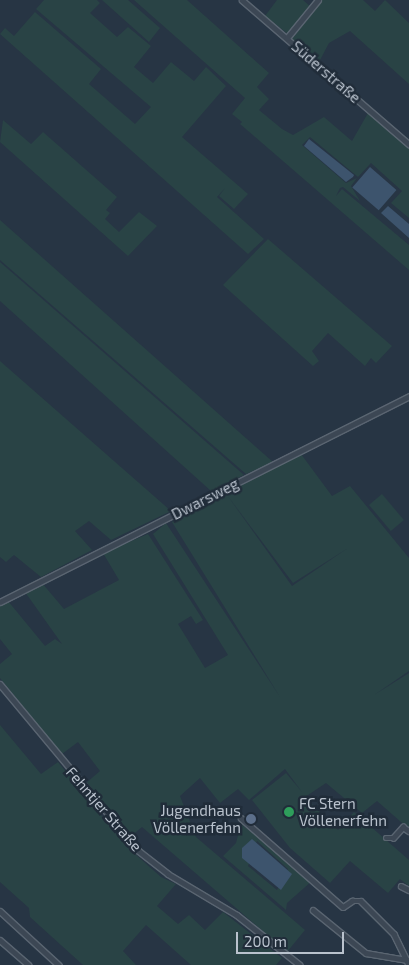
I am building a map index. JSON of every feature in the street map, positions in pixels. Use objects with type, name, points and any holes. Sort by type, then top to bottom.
[{"type":"street","name":"Süderstraße","points":[[242,0],[409,144]]},
{"type":"street","points":[[287,38],[318,0]]},
{"type":"street","name":"Dwarsweg","points":[[0,602],[409,396]]},
{"type":"street","name":"Fehntjer Straße","points":[[0,684],[139,851],[168,874],[237,915],[300,965]]},
{"type":"street","points":[[241,818],[344,907],[352,901],[361,901],[394,934],[408,962]]},
{"type":"street","points":[[386,838],[393,838],[403,827],[409,831]]},
{"type":"street","points":[[401,886],[409,890]]},
{"type":"street","points":[[313,910],[366,953],[408,962]]},
{"type":"street","points":[[0,912],[60,965]]},
{"type":"street","points":[[0,940],[29,965]]},
{"type":"green space","points":[[44,0],[97,0],[100,3],[90,13],[117,37],[128,27],[151,46],[134,67],[153,83],[171,62],[194,81],[206,67],[226,86],[182,137],[248,194],[234,209],[219,196],[225,188],[217,197],[264,239],[248,254],[0,34],[5,28],[14,36],[35,12],[101,69],[89,84],[135,124],[151,107],[36,9]]},
{"type":"green space","points":[[102,0],[128,0],[160,28],[149,42]]},
{"type":"green space","points":[[134,0],[187,0],[269,73],[257,87],[269,99],[259,110],[282,129],[293,135],[324,117],[352,141],[368,113],[409,147],[409,218],[391,203],[402,191],[371,163],[358,177],[310,137],[302,145],[346,183],[357,178],[351,186],[360,201],[343,187],[340,188],[336,196],[342,189],[409,245],[409,270],[240,124],[242,122],[232,114],[245,98]]},
{"type":"green space","points":[[277,0],[303,0],[311,7],[288,34],[265,16]]},
{"type":"green space","points":[[321,0],[363,0],[375,11],[385,0],[409,23],[409,84],[350,31],[329,43],[319,62],[292,39]]},
{"type":"green space","points":[[3,120],[31,144],[43,132],[117,197],[106,210],[110,213],[105,219],[119,232],[139,212],[157,226],[128,256],[0,142]]},
{"type":"green space","points":[[0,220],[273,462],[246,474],[0,260]]},
{"type":"green space","points":[[268,239],[392,346],[376,363],[371,358],[365,366],[328,333],[312,351],[319,361],[313,366],[223,285]]},
{"type":"green space","points":[[0,262],[244,475],[211,491],[0,301]]},
{"type":"green space","points":[[0,361],[171,511],[111,540],[89,521],[75,531],[92,550],[41,577],[14,555],[6,562],[0,557]]},
{"type":"green space","points":[[301,454],[332,496],[350,486],[409,558],[409,671],[374,695],[409,673],[409,829],[377,801],[362,813],[326,783],[305,797],[338,830],[354,812],[409,860],[409,886],[400,879],[388,893],[350,861],[330,883],[290,848],[252,800],[286,773],[302,792],[285,769],[249,800],[238,789],[220,803],[200,778],[180,796],[196,837],[305,930],[287,952],[142,827],[130,837],[86,783],[100,771],[78,742],[62,754],[0,678],[0,664],[12,654],[0,639],[0,605],[8,601],[45,646],[55,639],[62,644],[25,592],[42,583],[64,609],[119,580],[103,553],[148,534],[203,620],[196,624],[191,616],[178,624],[205,668],[228,655],[153,534],[166,523],[280,697],[172,522]],"holes":[[[227,495],[293,583],[348,548],[292,586]]]},
{"type":"green space","points":[[382,494],[404,520],[391,531],[369,505]]},
{"type":"green space","points":[[0,725],[41,774],[58,762],[126,846],[161,877],[176,884],[157,906],[178,924],[189,915],[205,930],[223,912],[282,958],[276,965],[191,965],[146,925],[123,951],[136,965],[83,965],[30,917],[29,908],[0,882]]},
{"type":"green space","points":[[241,824],[312,881],[287,903],[286,910],[223,856],[236,843]],"holes":[[[257,841],[288,869],[277,890],[248,866]]]},
{"type":"water","points":[[309,139],[354,175],[353,177],[346,182],[304,146]]},
{"type":"water","points":[[370,167],[396,190],[379,210],[352,187]]},
{"type":"water","points":[[388,206],[409,224],[409,238],[381,213]]},
{"type":"water","points":[[252,839],[292,874],[281,890],[242,858],[242,848]]},
{"type":"place","name":"FC Stern Völlenerfehn","points":[[289,812]]},
{"type":"place","name":"Jugendhaus Völlenerfehn","points":[[251,819]]}]
